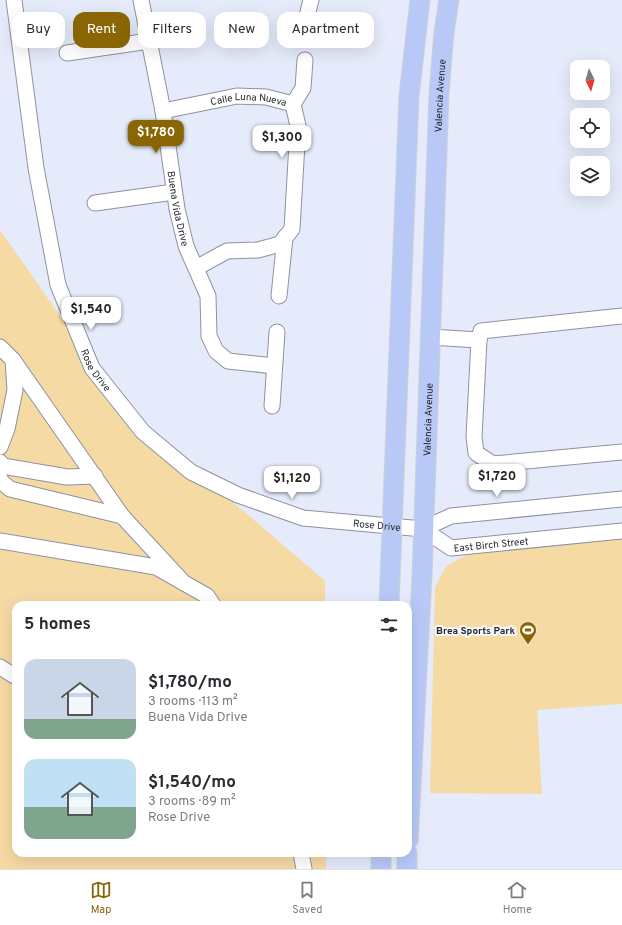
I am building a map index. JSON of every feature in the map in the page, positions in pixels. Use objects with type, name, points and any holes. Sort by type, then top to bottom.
[{"type":"main road","points":[[389,601],[409,96],[415,28],[420,0]]},
{"type":"main road","name":"Valencia Avenue","points":[[412,757],[423,529],[439,93],[444,32],[449,0]]},
{"type":"main road","points":[[381,857],[381,869]]},
{"type":"main road","points":[[406,869],[407,857]]},
{"type":"street","name":"Rose Drive","points":[[14,0],[36,168],[58,285],[92,368],[143,432],[191,472],[238,495],[304,518],[423,529]]},
{"type":"street","name":"Buena Vida Drive","points":[[141,0],[143,12]]},
{"type":"street","points":[[308,12],[311,0]]},
{"type":"street","points":[[67,53],[138,43]]},
{"type":"street","name":"Buena Vida Drive","points":[[150,48],[164,111],[174,192],[186,246],[208,296],[209,336],[216,351],[228,361],[274,366]]},
{"type":"street","points":[[293,104],[303,88],[305,60]]},
{"type":"street","name":"Calle Luna Nueva","points":[[164,111],[237,96],[266,97],[293,104],[298,126],[292,229],[285,237],[279,296]]},
{"type":"street","points":[[95,203],[174,192]]},
{"type":"street","points":[[196,268],[227,251],[258,250],[280,244],[285,237]]},
{"type":"street","points":[[622,316],[481,331],[479,340],[474,437],[476,453],[493,464],[622,452]]},
{"type":"street","points":[[272,406],[277,332]]},
{"type":"street","points":[[430,337],[479,340]]},
{"type":"street","points":[[0,347],[13,360],[122,516],[184,583]]},
{"type":"street","points":[[0,447],[7,429],[15,390],[13,360]]},
{"type":"street","points":[[0,462],[3,466],[60,476],[95,476]]},
{"type":"street","points":[[0,478],[1,481],[10,488],[122,516]]},
{"type":"street","points":[[423,529],[451,516],[622,499]]},
{"type":"street","name":"East Birch Street","points":[[423,529],[451,548],[622,531]]},
{"type":"street","points":[[0,541],[156,567],[206,596],[210,601]]},
{"type":"street","points":[[0,667],[12,674]]},
{"type":"street","points":[[302,857],[304,869]]},
{"type":"shaded area","points":[[0,230],[127,411],[325,581],[325,601],[12,601],[12,857],[326,857],[326,869],[0,869]]},
{"type":"shaded area","name":"Brea Sports Park","points":[[622,538],[622,704],[537,710],[542,794],[430,793],[435,587],[447,565],[469,554]]},
{"type":"place","name":"Brea Sports Park","points":[[528,645]]}]
